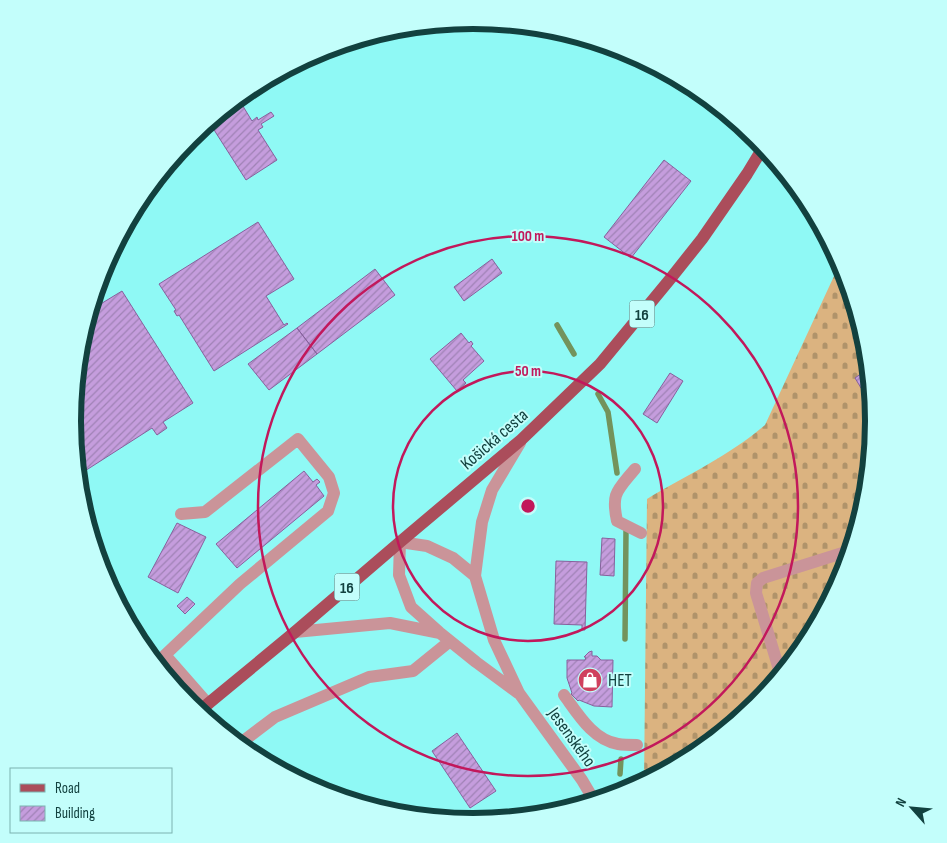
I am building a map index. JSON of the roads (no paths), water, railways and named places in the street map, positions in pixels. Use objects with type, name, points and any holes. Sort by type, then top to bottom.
[{"type":"main road","name":"Košická cesta","points":[[204,707],[521,440],[600,364],[666,286],[702,239],[760,153]]},
{"type":"street","points":[[181,514],[205,512],[298,439],[329,477],[334,493],[328,511],[240,584],[166,654],[198,701]]},
{"type":"street","points":[[519,693],[494,640],[475,576],[482,522],[492,490],[521,440]]},
{"type":"street","points":[[635,469],[615,494],[614,507],[617,522],[641,533]]},
{"type":"street","points":[[475,576],[454,558],[427,546],[400,542],[399,575],[411,607],[476,662],[519,693]]},
{"type":"street","points":[[779,668],[756,593],[756,583],[763,578],[843,553]]},
{"type":"street","points":[[295,632],[390,623],[445,637]]},
{"type":"street","points":[[244,740],[275,716],[369,677],[413,671],[445,637]]},
{"type":"street","name":"Jesenského","points":[[519,693],[591,796]]},
{"type":"street","points":[[564,695],[584,722],[595,733],[616,744],[637,745]]},
{"type":"waterway","points":[[557,325],[574,354]]},
{"type":"waterway","points":[[598,394],[608,412],[617,473]]},
{"type":"waterway","points":[[625,639],[626,531]]},
{"type":"waterway","points":[[620,774],[621,759]]},
{"type":"place","name":"HET","points":[[590,680]]}]
